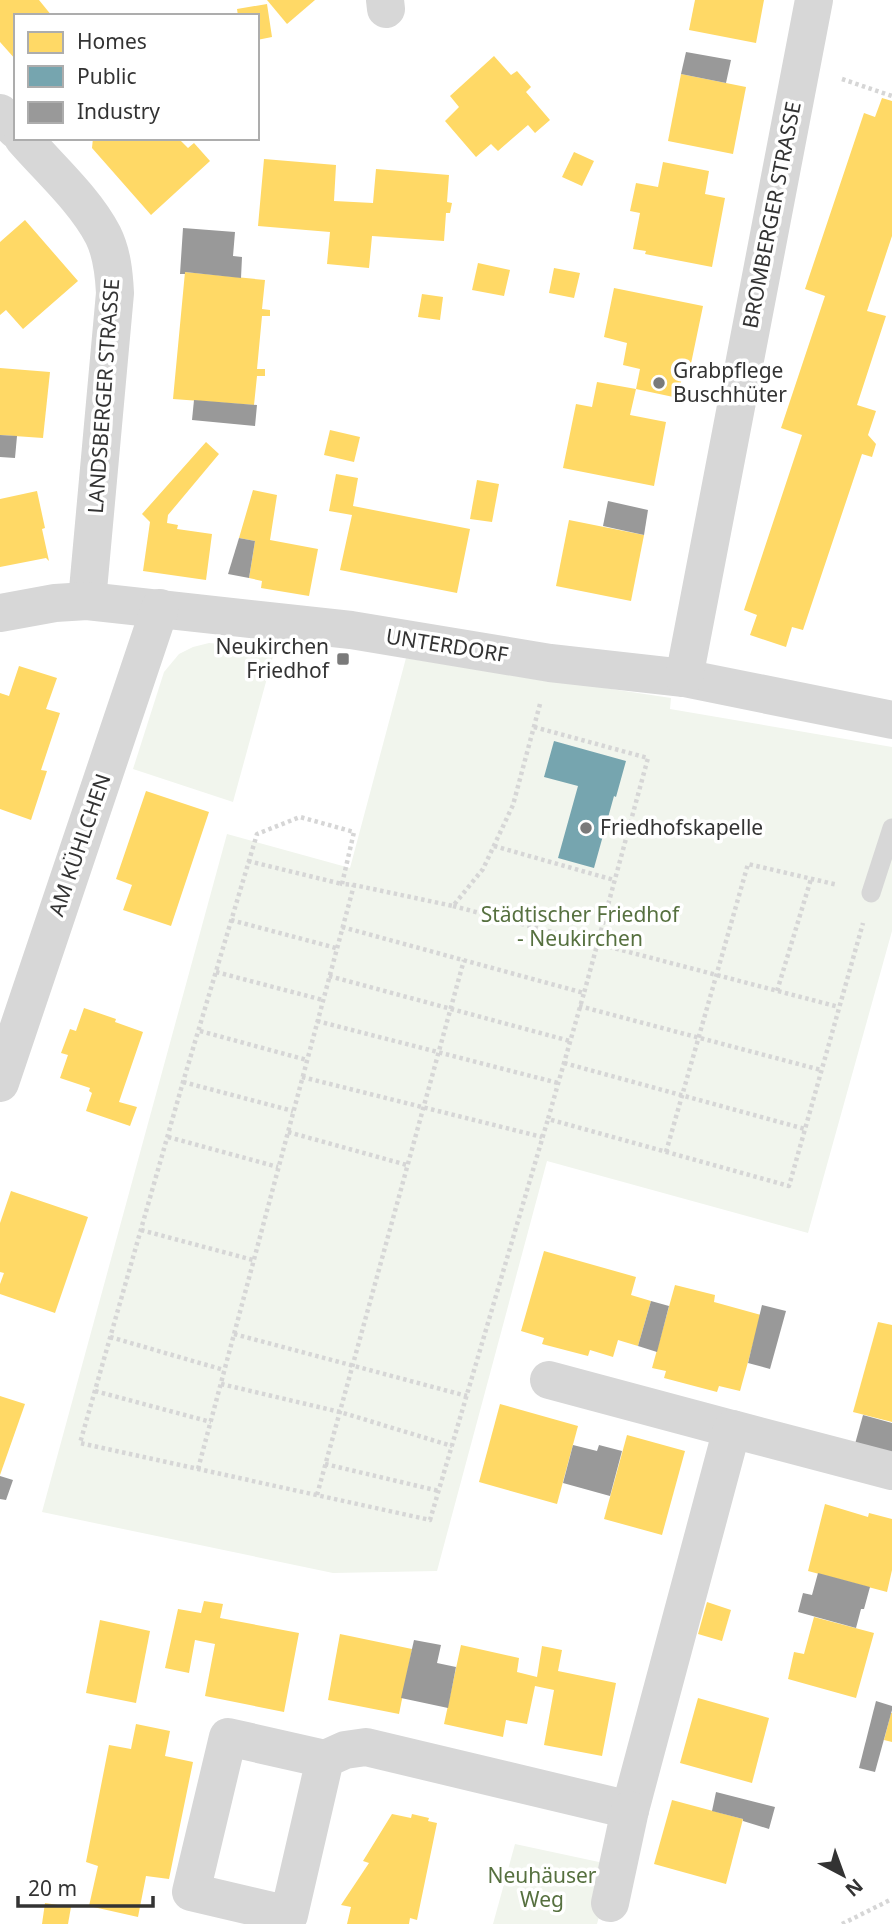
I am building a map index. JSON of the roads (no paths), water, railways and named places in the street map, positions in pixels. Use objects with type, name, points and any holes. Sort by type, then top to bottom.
[{"type":"street","name":"BROMBERGER STRASSE","points":[[684,678],[814,0]]},
{"type":"street","points":[[0,113],[14,128]]},
{"type":"street","name":"LANDSBERGER STRASSE","points":[[25,140],[92,219],[103,236],[113,267],[115,293],[88,600]]},
{"type":"street","name":"UNTERDORF","points":[[0,613],[45,604],[88,600],[160,607],[351,630],[550,663],[684,678],[892,720]]},
{"type":"street","name":"AM KÜHLCHEN","points":[[0,1083],[160,607]]},
{"type":"street","points":[[549,1380],[892,1471]]},
{"type":"street","points":[[610,1903],[630,1810],[732,1429]]},
{"type":"street","points":[[326,1759],[289,1915],[217,1911],[191,1892],[228,1737],[326,1759],[345,1750],[366,1747],[630,1810]]},
{"type":"lane","points":[[872,893],[892,828]]},
{"type":"place","name":"Grabpflege Buschhüter","points":[[659,383]]},
{"type":"place","name":"Neukirchen Friedhof","points":[[343,659]]},
{"type":"place","name":"Friedhofskapelle","points":[[586,828]]},
{"type":"park label","name":"Städtischer Friedhof - Neukirchen","points":[[580,927]]},
{"type":"park label","name":"Neuhäuser Weg","points":[[542,1888]]}]
